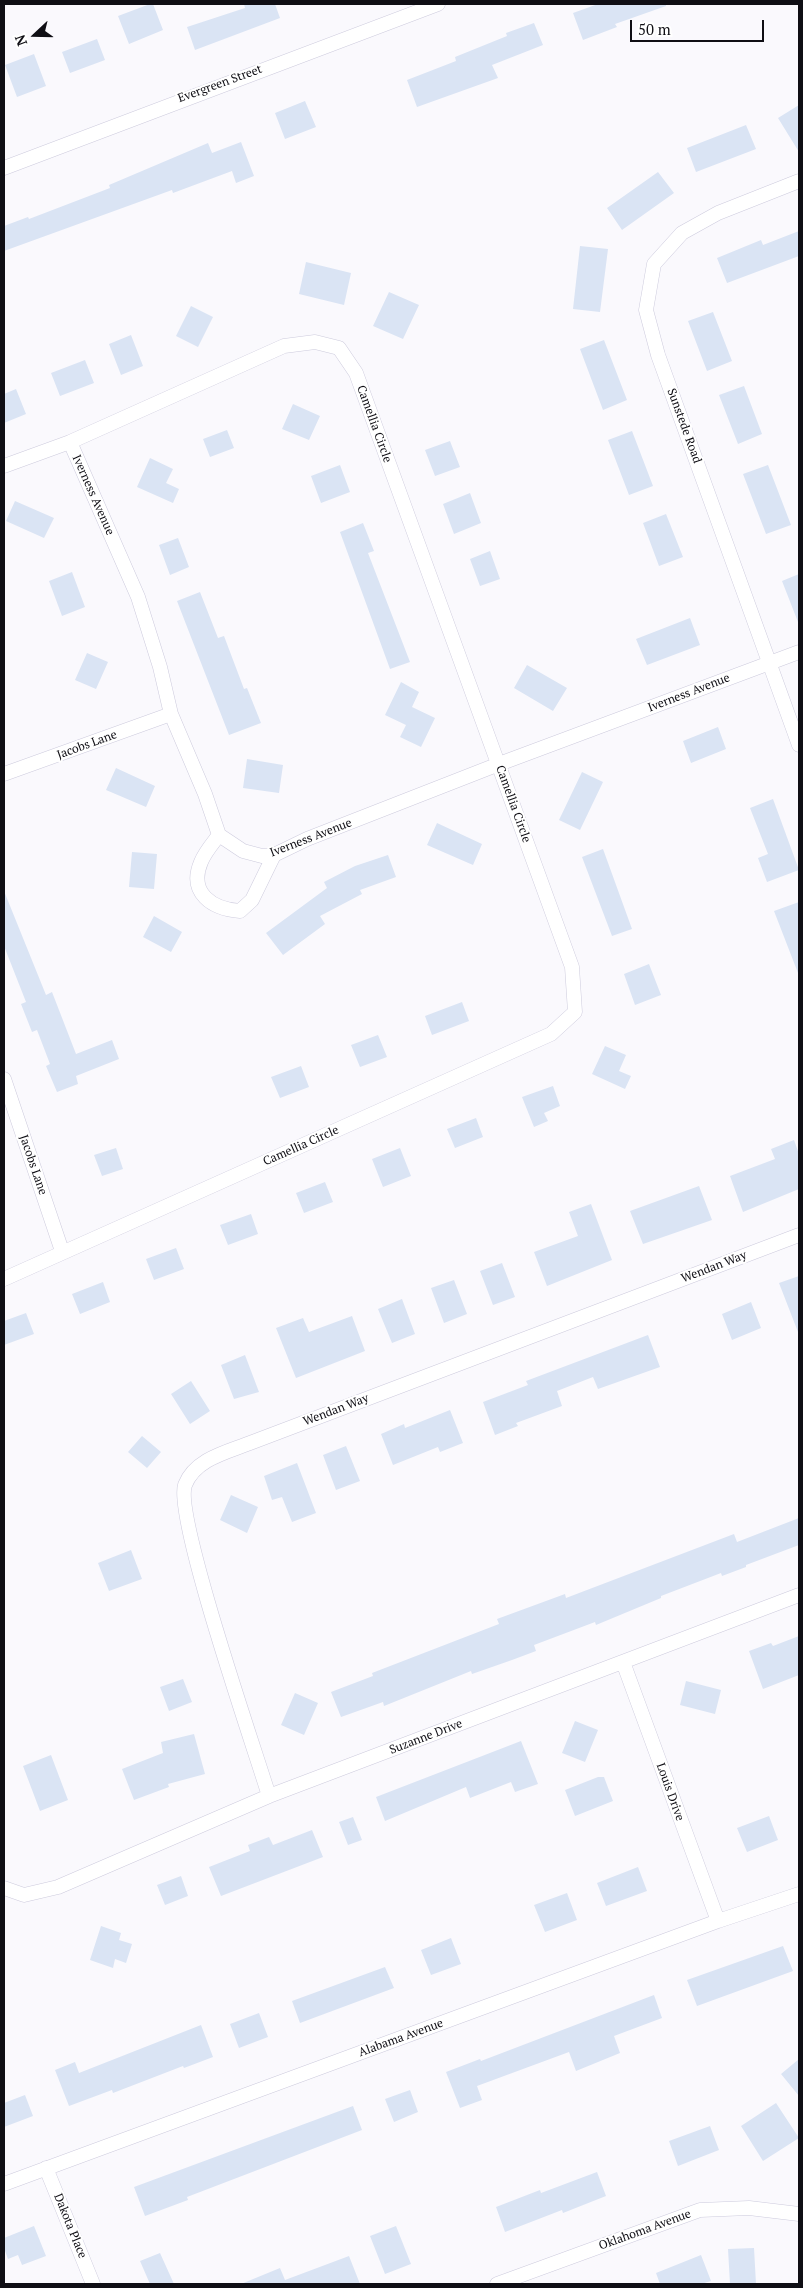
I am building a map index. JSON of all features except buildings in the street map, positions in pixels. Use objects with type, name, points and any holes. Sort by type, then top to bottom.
[{"type":"street","name":"Evergreen Street","points":[[4,168],[176,101],[438,4]]},
{"type":"street","name":"Sunstede Road","points":[[799,181],[718,213],[682,233],[654,264],[646,310],[658,355],[768,663],[799,744]]},
{"type":"street","name":"Camellia Circle","points":[[4,466],[70,442],[284,346],[315,342],[339,348],[356,373],[572,967],[575,1012],[551,1034],[62,1251],[4,1279]]},
{"type":"street","name":"Iverness Avenue","points":[[70,442],[138,597],[160,667],[170,714],[205,794],[219,835],[244,851],[262,856],[274,855],[307,839],[499,764],[799,652]]},
{"type":"street","name":"Jacobs Lane","points":[[4,774],[170,714]]},
{"type":"street","points":[[219,835],[201,862],[198,879],[201,892],[212,904],[223,910],[240,911],[252,900],[274,855]]},
{"type":"street","name":"Jacobs Lane","points":[[4,1079],[62,1251]]},
{"type":"street","name":"Wendan Way","points":[[269,1796],[200,1572],[184,1509],[185,1485],[198,1464],[799,1235]]},
{"type":"street","name":"Suzanne Drive","points":[[4,1888],[24,1895],[58,1887],[269,1796],[799,1595]]},
{"type":"street","name":"Louis Drive","points":[[623,1662],[718,1921]]},
{"type":"street","name":"Alabama Avenue","points":[[4,2184],[718,1921],[799,1894]]},
{"type":"street","name":"Dakota Place","points":[[46,2168],[93,2284]]},
{"type":"street","name":"Oklahoma Avenue","points":[[497,2284],[700,2210],[749,2208],[799,2214]]}]
